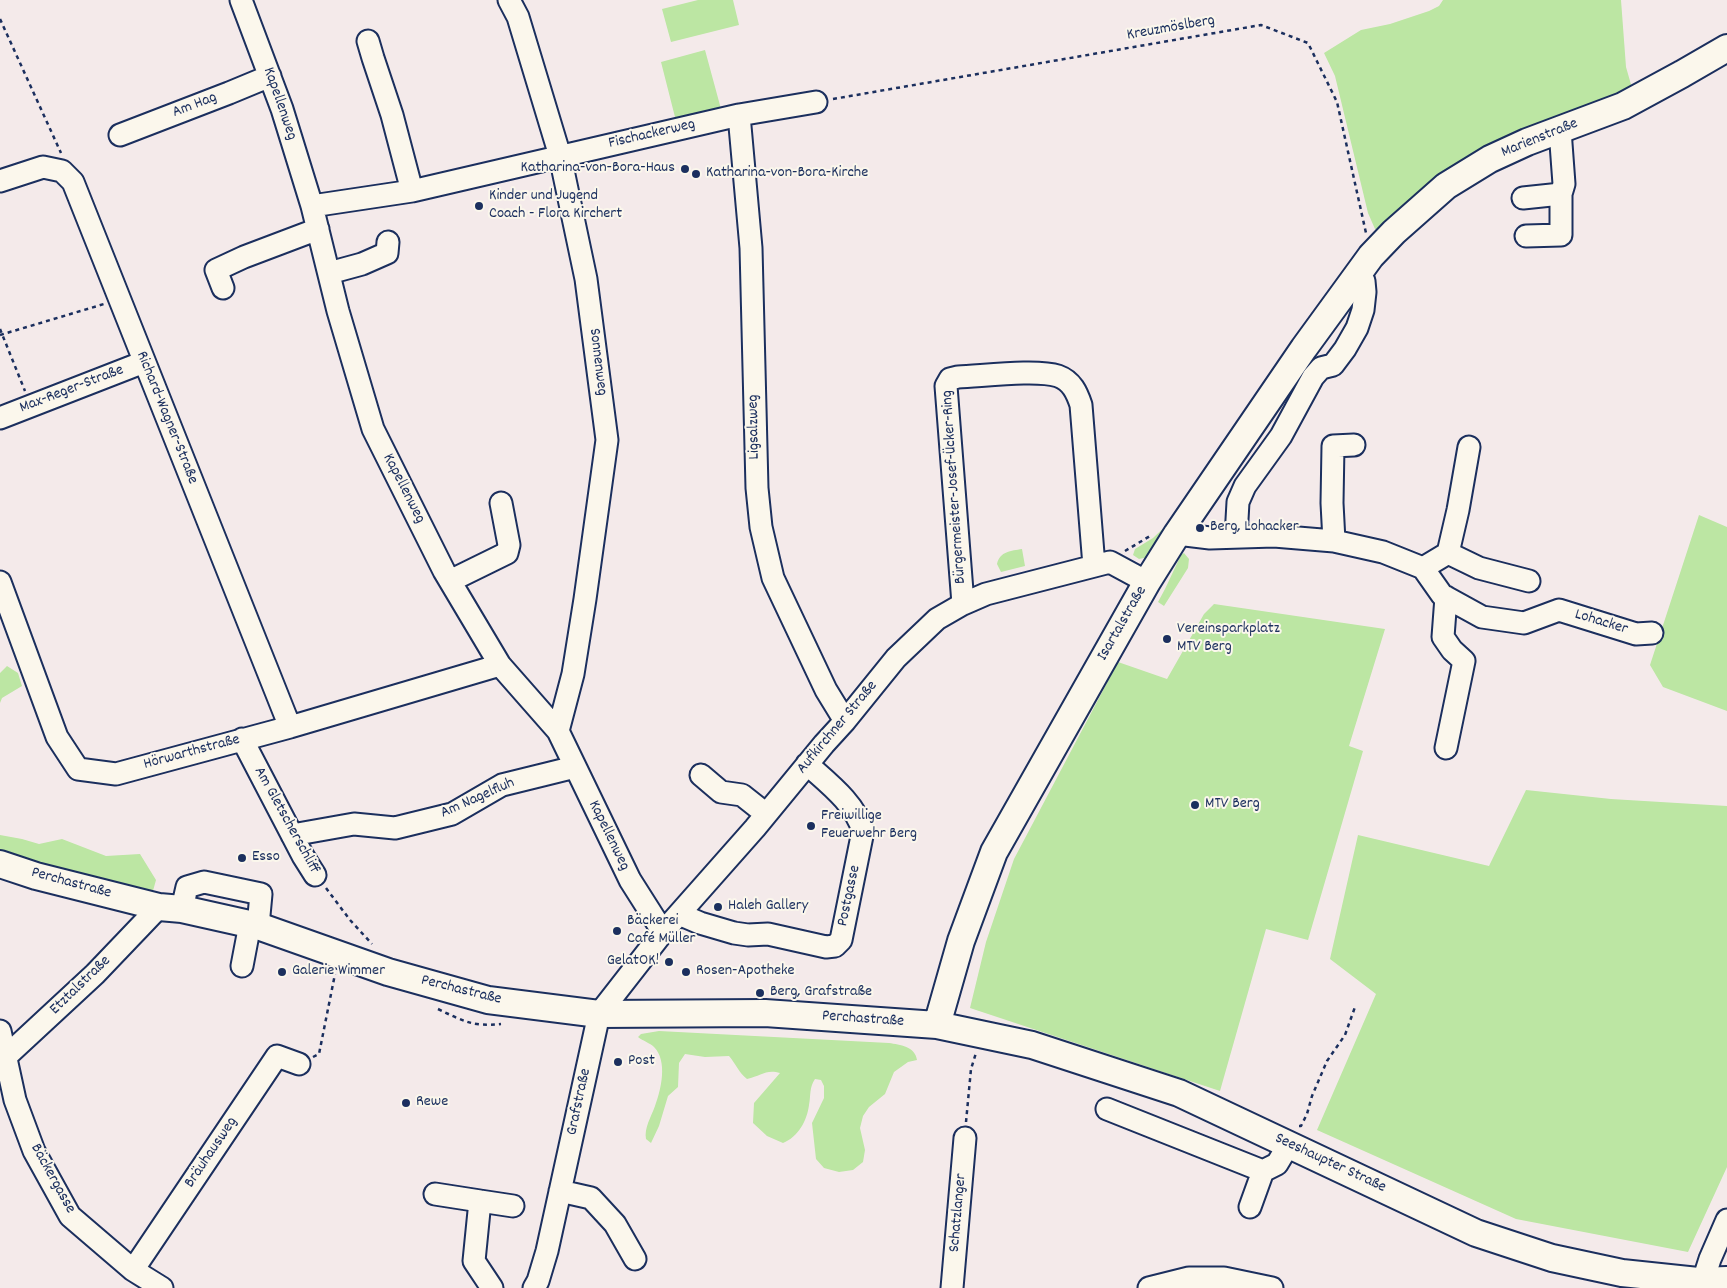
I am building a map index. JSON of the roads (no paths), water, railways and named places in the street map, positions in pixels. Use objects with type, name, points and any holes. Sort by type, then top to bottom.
[{"type":"main road","name":"Marienstraße","points":[[1365,265],[1394,232],[1446,186],[1490,159],[1623,106],[1727,48]]},
{"type":"main road","name":"Isartalstraße","points":[[937,1025],[960,941],[994,852],[1147,582],[1166,533],[1365,265]]},
{"type":"main road","name":"Perchastraße","points":[[0,864],[36,876],[170,908],[254,925],[386,971],[488,1000],[599,1014],[765,1013],[937,1025]]},
{"type":"main road","name":"Seeshaupter Straße","points":[[937,1025],[1032,1045],[1179,1093],[1292,1135],[1476,1233],[1618,1280],[1715,1280]]},
{"type":"street","name":"Kapellenweg","points":[[241,0],[285,116],[312,206],[373,429],[450,582],[500,665],[558,731],[630,880],[663,932]]},
{"type":"street","name":"Sonnenweg","points":[[509,0],[518,17],[560,156],[586,279],[607,440],[573,674],[558,731]]},
{"type":"street","points":[[368,41],[392,115],[412,191]]},
{"type":"street","name":"Am Hag","points":[[120,135],[270,76]]},
{"type":"street","name":"Fischackerweg","points":[[312,206],[412,191],[739,115],[816,102]]},
{"type":"street","name":"Ligsalzweg","points":[[739,115],[751,248],[757,488],[761,527],[773,578],[826,690],[845,721]]},
{"type":"street","points":[[1526,236],[1562,235],[1560,194],[1564,184],[1560,130]]},
{"type":"street","name":"Richard-Wagner-Straße","points":[[0,181],[43,167],[62,171],[72,182],[290,727]]},
{"type":"street","points":[[1523,198],[1560,194]]},
{"type":"street","points":[[223,288],[216,270],[244,257],[318,229]]},
{"type":"street","points":[[329,273],[362,264],[387,254],[388,242]]},
{"type":"street","points":[[1236,537],[1238,502],[1245,486],[1281,436],[1313,377],[1321,368],[1333,365],[1357,328],[1363,310],[1365,265]]},
{"type":"street","name":"Max-Reger-Straße","points":[[0,418],[144,362]]},
{"type":"street","name":"Bürgermeister-Josef-Ücker-Ring","points":[[963,604],[946,395],[946,386],[950,379],[1038,373],[1059,377],[1076,390],[1081,405],[1102,564]]},
{"type":"street","points":[[1334,542],[1332,503],[1333,446],[1354,445]]},
{"type":"street","points":[[1166,533],[1210,538],[1274,536],[1334,542],[1383,552],[1423,568],[1448,554],[1469,447]]},
{"type":"street","points":[[450,582],[507,554],[509,545],[501,503]]},
{"type":"street","points":[[1448,554],[1479,568],[1529,581]]},
{"type":"street","points":[[1102,564],[1147,582]]},
{"type":"street","name":"Aufkirchner Straße","points":[[599,1014],[663,932],[766,814],[896,658],[937,619],[963,604],[986,594],[1102,564]]},
{"type":"street","name":"Lohacker","points":[[1423,568],[1442,595],[1482,617],[1524,623],[1560,610],[1636,634],[1652,633]]},
{"type":"street","name":"Hörwarthstraße","points":[[0,582],[57,737],[78,769],[116,774],[290,727],[500,665]]},
{"type":"street","points":[[1446,597],[1443,637],[1452,650],[1464,661],[1446,748]]},
{"type":"street","name":"Am Gletscherschliff","points":[[242,740],[314,875]]},
{"type":"street","name":"Postgasse","points":[[679,914],[719,929],[748,935],[768,934],[826,947],[835,946],[841,940],[863,831],[861,823],[844,799],[807,764]]},
{"type":"street","name":"Am Nagelfluh","points":[[292,835],[354,824],[396,828],[452,814],[502,785],[575,768]]},
{"type":"street","points":[[701,775],[721,792],[742,795],[766,814]]},
{"type":"street","name":"Etztalstraße","points":[[3,1059],[170,908]]},
{"type":"street","points":[[242,966],[254,925]]},
{"type":"street","name":"Grafstraße","points":[[534,1288],[547,1251],[599,1014]]},
{"type":"street","name":"Bäckergasse","points":[[0,1031],[3,1059],[15,1100],[34,1151],[70,1216],[133,1270],[162,1288]]},
{"type":"street","name":"Bräuhausweg","points":[[133,1270],[277,1056],[299,1064]]},
{"type":"street","points":[[1107,1109],[1263,1171]]},
{"type":"street","points":[[1250,1207],[1263,1171],[1277,1164],[1292,1135]]},
{"type":"street","name":"Schatzlanger","points":[[952,1288],[965,1138]]},
{"type":"street","points":[[560,1191],[591,1198],[615,1224],[634,1259]]},
{"type":"street","points":[[435,1194],[513,1206]]},
{"type":"street","points":[[480,1201],[474,1261],[492,1288]]},
{"type":"street","points":[[1715,1280],[1710,1259],[1727,1220]]},
{"type":"street","points":[[1189,1278],[1210,1288]]},
{"type":"street","points":[[1149,1288],[1189,1278],[1224,1278],[1272,1288]]},
{"type":"place","name":"Katharina-von-Bora-Haus","points":[[685,169]]},
{"type":"place","name":"Katharina-von-Bora-Kirche","points":[[696,174]]},
{"type":"place","name":"Kinder und Jugend Coach - Flora Kirchert","points":[[479,206]]},
{"type":"place","name":"Berg, Lohacker","points":[[1200,528]]},
{"type":"place","name":"Vereinsparkplatz MTV Berg","points":[[1167,639]]},
{"type":"place","name":"MTV Berg","points":[[1195,805]]},
{"type":"place","name":"Freiwillige Feuerwehr Berg","points":[[811,826]]},
{"type":"place","name":"Esso","points":[[242,858]]},
{"type":"place","name":"Haleh Gallery","points":[[718,907]]},
{"type":"place","name":"Bäckerei Café Müller","points":[[617,931]]},
{"type":"place","name":"GelatOK!","points":[[669,962]]},
{"type":"place","name":"Galerie Wimmer","points":[[282,972]]},
{"type":"place","name":"Rosen-Apotheke","points":[[686,972]]},
{"type":"place","name":"Berg, Grafstraße","points":[[760,993]]},
{"type":"place","name":"Post","points":[[618,1062]]},
{"type":"place","name":"Rewe","points":[[406,1103]]}]
